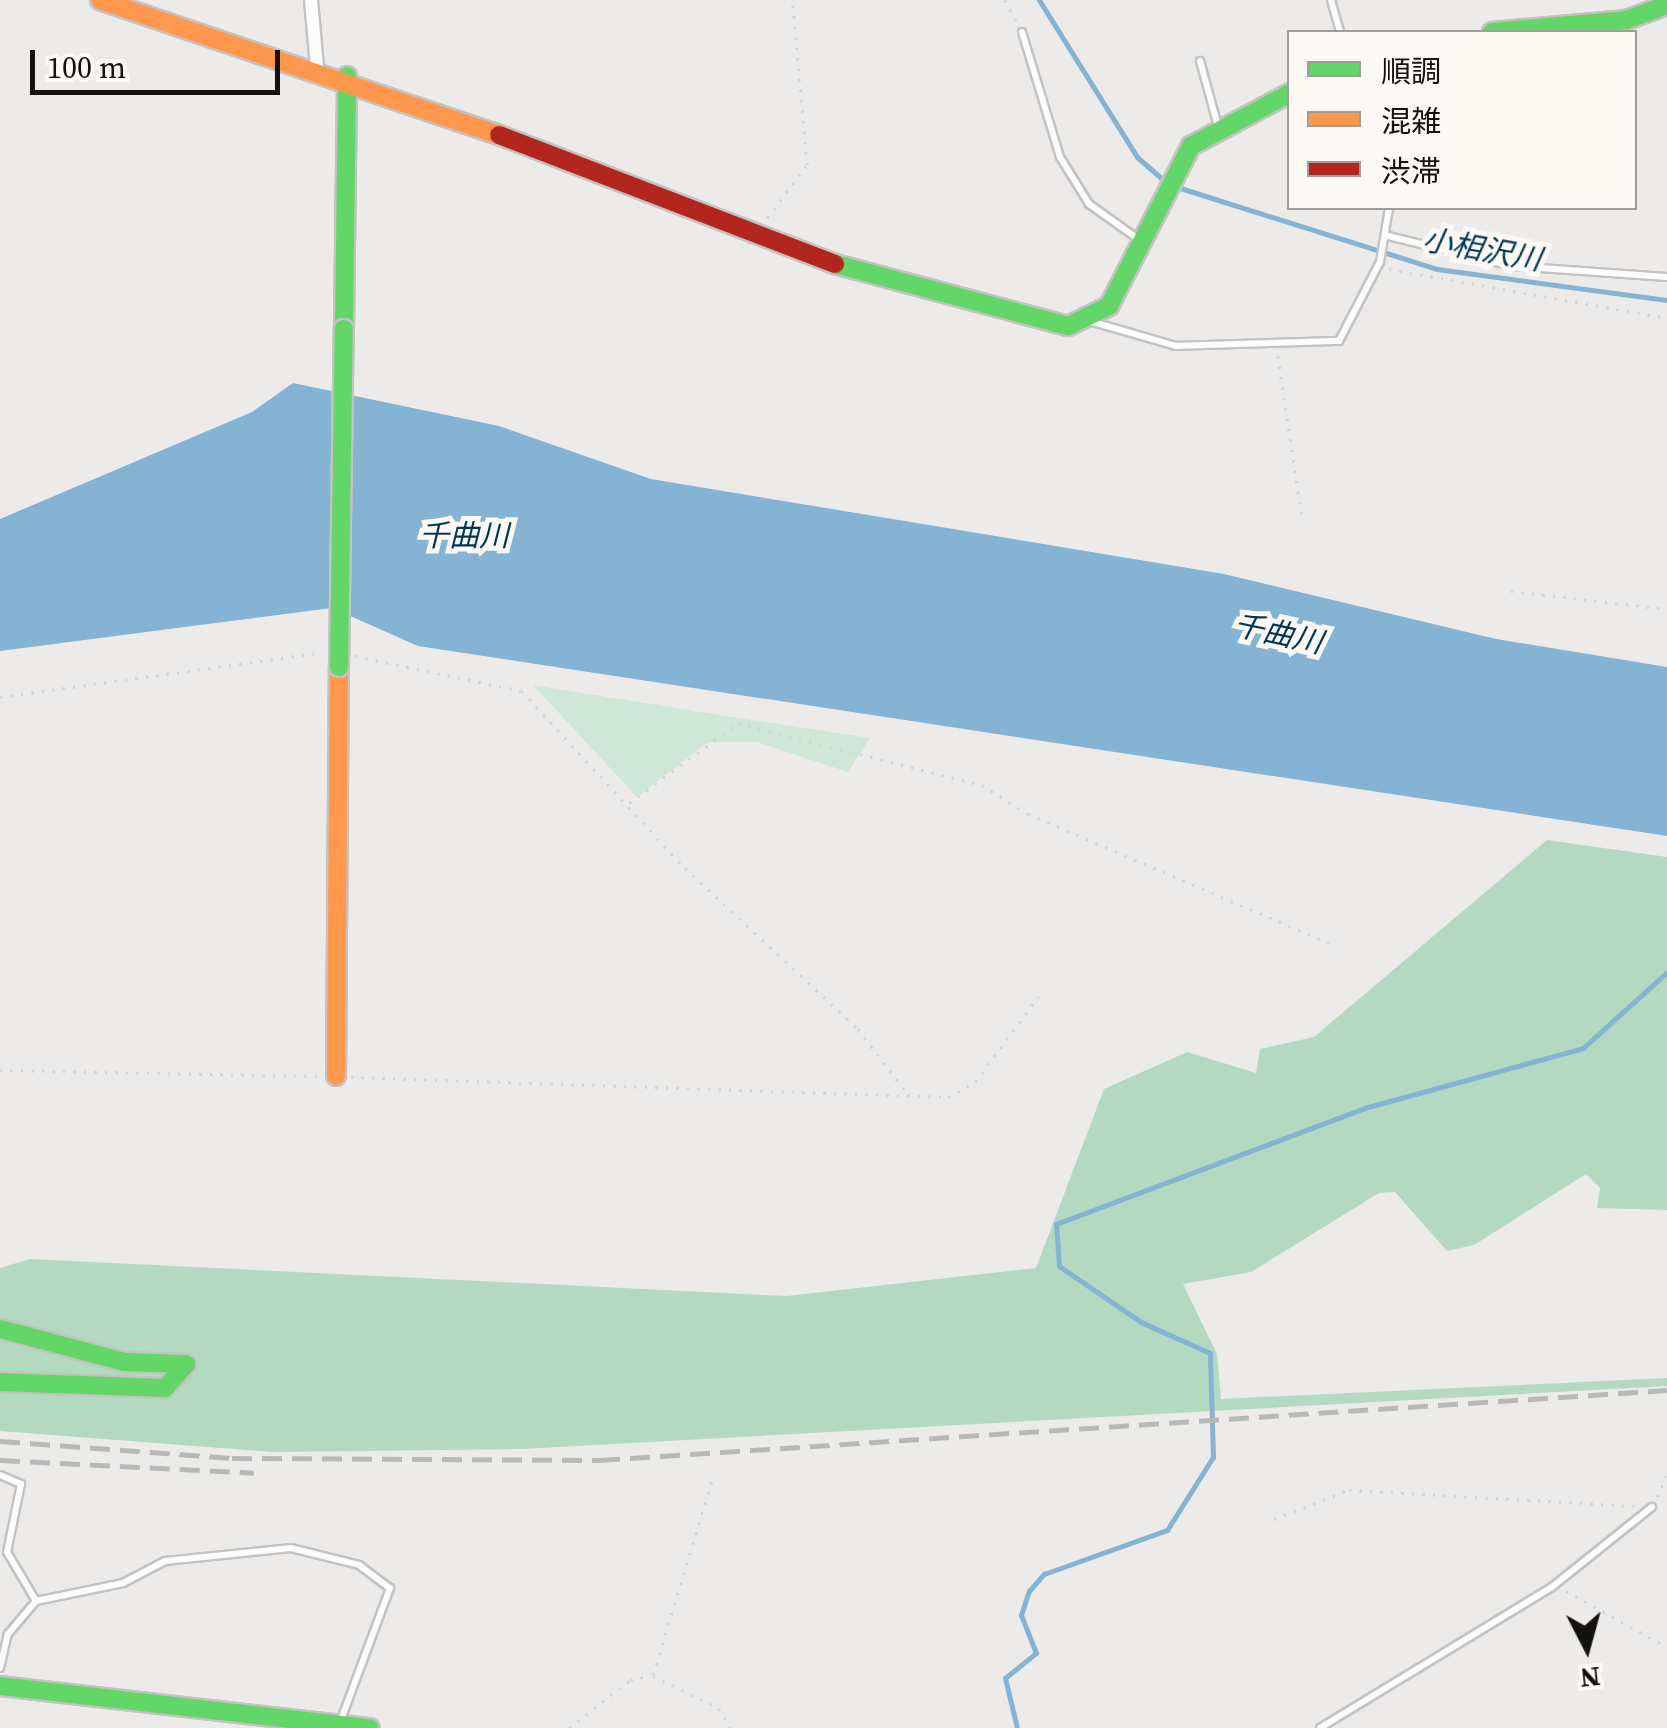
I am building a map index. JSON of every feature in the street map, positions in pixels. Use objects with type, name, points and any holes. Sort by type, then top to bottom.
[{"type":"street","points":[[100,0],[346,76],[756,230],[846,269],[1068,326],[1092,322],[1142,242],[1191,146],[1287,95]]},
{"type":"street","points":[[312,0],[316,67]]},
{"type":"street","points":[[1513,30],[1637,18],[1667,4]]},
{"type":"street","points":[[336,1076],[346,76]]},
{"type":"street","points":[[0,1329],[125,1362],[186,1364],[165,1388],[0,1382]]},
{"type":"street","points":[[0,1686],[370,1728]]},
{"type":"lane","points":[[1331,0],[1339,30]]},
{"type":"lane","points":[[1022,32],[1060,157],[1089,204],[1142,242]]},
{"type":"lane","points":[[1200,62],[1219,132]]},
{"type":"lane","points":[[1092,322],[1176,346],[1339,341],[1379,264],[1388,237],[1390,210]]},
{"type":"lane","points":[[1388,237],[1512,266],[1667,277]]},
{"type":"lane","points":[[0,1476],[21,1484],[7,1552],[36,1601]]},
{"type":"lane","points":[[1320,1728],[1556,1584],[1652,1508]]},
{"type":"lane","points":[[0,1668],[8,1634],[36,1601],[123,1583],[165,1560],[291,1548],[359,1565],[390,1588],[340,1727]]},
{"type":"path","points":[[756,230],[807,165],[792,0]]},
{"type":"path","points":[[1005,0],[1022,32]]},
{"type":"path","points":[[1379,264],[1474,291],[1667,318]]},
{"type":"path","points":[[1275,345],[1302,517]]},
{"type":"path","points":[[1510,591],[1667,609]]},
{"type":"path","points":[[0,696],[340,658],[522,690],[627,804],[858,1029],[907,1093]]},
{"type":"path","points":[[627,804],[738,722],[982,785],[1028,814],[1331,944]]},
{"type":"path","points":[[0,1070],[336,1076],[948,1097],[975,1082],[1038,997]]},
{"type":"path","points":[[1652,1508],[1667,1475]]},
{"type":"path","points":[[653,1676],[712,1482]]},
{"type":"path","points":[[1274,1519],[1349,1490],[1667,1508]]},
{"type":"path","points":[[1556,1584],[1667,1647]]},
{"type":"path","points":[[569,1728],[630,1680],[653,1676],[719,1708],[730,1728]]},
{"type":"green space","points":[[533,685],[870,738],[848,772],[757,742],[708,742],[637,797]]},
{"type":"green space","points":[[1547,840],[1667,857],[1667,1210],[1597,1208],[1600,1188],[1586,1174],[1474,1245],[1447,1251],[1395,1192],[1379,1193],[1251,1272],[1183,1284],[1217,1354],[1221,1399],[1667,1378],[1667,1386],[522,1449],[273,1452],[0,1431],[0,1268],[30,1259],[787,1296],[1036,1268],[1104,1089],[1187,1052],[1256,1073],[1260,1049],[1314,1037]]},
{"type":"water","name":"千曲川","points":[[293,383],[499,426],[651,479],[1224,574],[1496,639],[1667,667],[1667,836],[418,646],[332,608],[0,651],[0,519],[252,412]]},
{"type":"waterway","name":"小相沢川","points":[[1039,0],[1137,157],[1167,183]]},
{"type":"waterway","name":"小相沢川","points":[[1177,187],[1437,269],[1667,300]]},
{"type":"waterway","points":[[1017,1728],[1005,1678],[1036,1653],[1021,1615],[1029,1591],[1044,1574],[1167,1530],[1213,1457],[1210,1353],[1141,1322],[1059,1266],[1056,1224],[1368,1107],[1583,1048],[1667,972]]},
{"type":"railway","points":[[0,1441],[232,1458],[600,1460],[1667,1390]]},
{"type":"railway","points":[[0,1460],[254,1473]]},
{"type":"traffic: fast","points":[[1514,30],[1626,20],[1667,5]]},
{"type":"traffic: fast","points":[[344,329],[347,76]]},
{"type":"traffic: fast","points":[[835,264],[1068,326],[1109,306],[1191,146],[1287,95]]},
{"type":"traffic: fast","points":[[339,667],[344,329]]},
{"type":"traffic: fast","points":[[0,1329],[125,1362],[186,1364],[165,1388],[0,1382]]},
{"type":"traffic: fast","points":[[0,1686],[370,1728]]},
{"type":"traffic: slow","points":[[100,0],[499,135]]},
{"type":"traffic: slow","points":[[336,1076],[339,667]]},
{"type":"traffic: jam","points":[[499,135],[835,264]]}]
